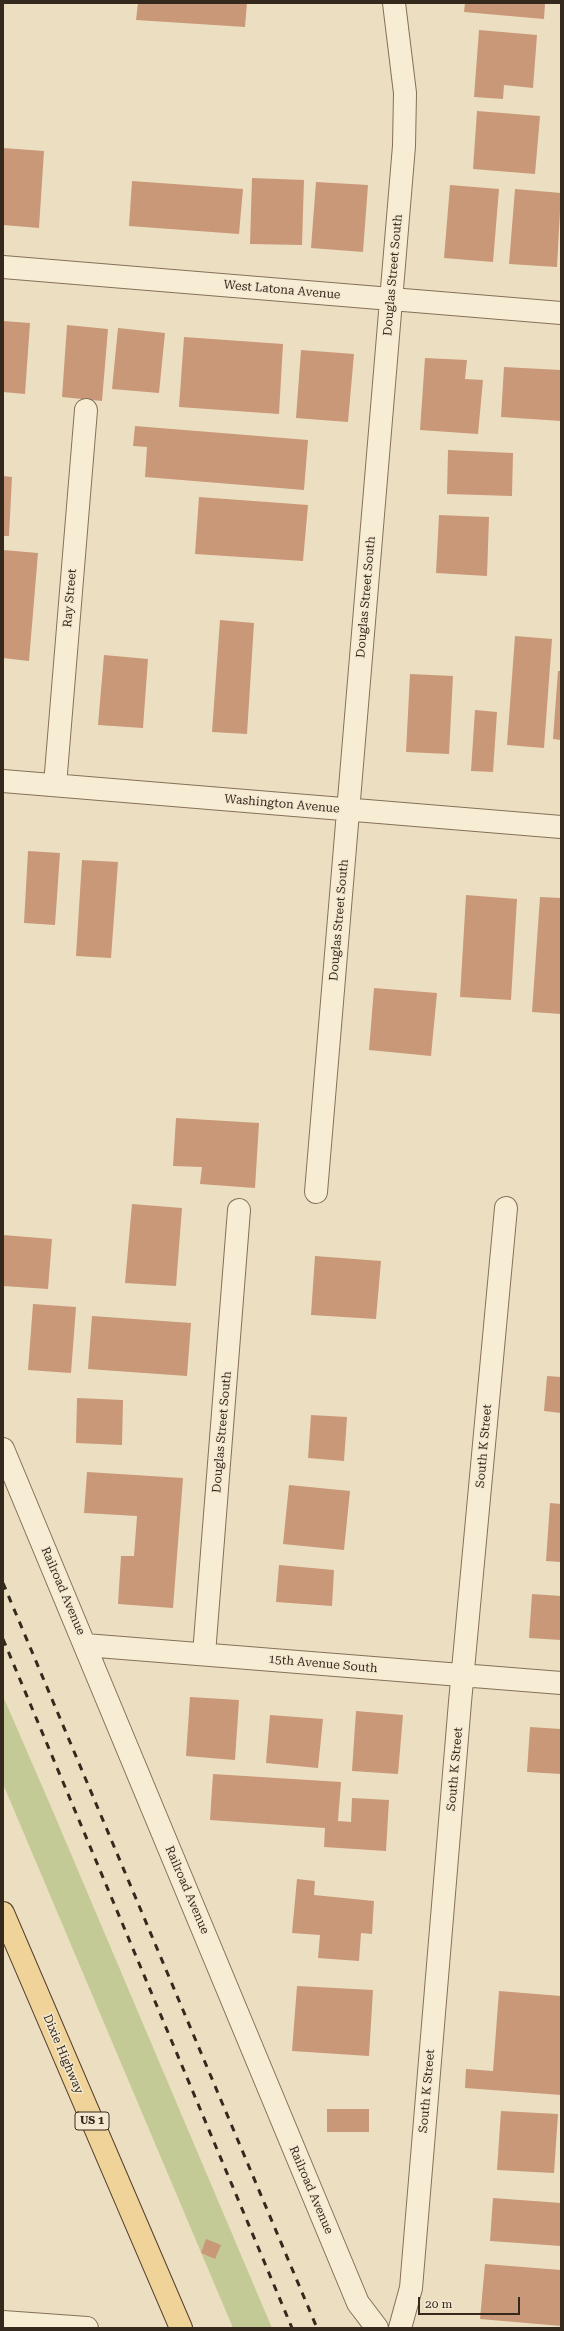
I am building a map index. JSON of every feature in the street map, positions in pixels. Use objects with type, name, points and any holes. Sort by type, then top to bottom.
[{"type":"main road","name":"Dixie Highway","points":[[3,1913],[181,2328]]},
{"type":"street","name":"Douglas Street South","points":[[316,1192],[404,138],[405,93],[394,3]]},
{"type":"street","name":"West Latona Avenue","points":[[3,267],[561,313]]},
{"type":"street","name":"Ray Street","points":[[54,785],[86,410]]},
{"type":"street","name":"Washington Avenue","points":[[3,781],[561,827]]},
{"type":"street","name":"South K Street","points":[[400,2328],[411,2288],[462,1675],[506,1208]]},
{"type":"street","name":"Douglas Street South","points":[[204,1654],[240,1210]]},
{"type":"street","name":"Railroad Avenue","points":[[3,1449],[358,2303],[377,2328]]},
{"type":"street","name":"15th Avenue South","points":[[85,1645],[561,1683]]},
{"type":"street","points":[[3,2322],[87,2328]]},
{"type":"green space","points":[[3,1696],[272,2328],[233,2328],[3,1784]]},
{"type":"building","points":[[138,3],[247,3],[245,27],[136,20]]},
{"type":"building","points":[[465,3],[545,3],[544,19],[464,12]]},
{"type":"building","points":[[479,30],[537,35],[533,88],[504,85],[503,99],[474,97]]},
{"type":"building","points":[[477,111],[540,116],[535,174],[473,169]]},
{"type":"building","points":[[3,148],[44,151],[39,228],[3,225]]},
{"type":"building","points":[[252,178],[304,180],[302,245],[250,244]]},
{"type":"building","points":[[132,181],[243,189],[239,234],[129,226]]},
{"type":"building","points":[[316,182],[368,185],[363,252],[311,248]]},
{"type":"building","points":[[450,185],[499,189],[493,262],[444,258]]},
{"type":"building","points":[[515,189],[561,193],[557,267],[509,264]]},
{"type":"building","points":[[3,321],[30,323],[25,394],[3,392]]},
{"type":"building","points":[[67,325],[108,329],[102,401],[62,397]]},
{"type":"building","points":[[118,328],[165,333],[159,393],[112,389]]},
{"type":"building","points":[[184,337],[283,344],[279,414],[179,407]]},
{"type":"building","points":[[301,350],[354,354],[348,422],[296,418]]},
{"type":"building","points":[[425,358],[467,360],[465,379],[483,380],[478,434],[420,430]]},
{"type":"building","points":[[504,367],[561,370],[561,421],[501,417]]},
{"type":"building","points":[[135,426],[308,440],[304,490],[145,477],[147,447],[133,446]]},
{"type":"building","points":[[448,450],[513,453],[512,496],[447,494]]},
{"type":"building","points":[[3,476],[12,477],[9,536],[3,536]]},
{"type":"building","points":[[199,497],[308,505],[303,561],[195,554]]},
{"type":"building","points":[[439,515],[489,517],[487,576],[436,573]]},
{"type":"building","points":[[3,550],[38,553],[29,661],[3,658]]},
{"type":"building","points":[[220,620],[254,623],[247,734],[212,732]]},
{"type":"building","points":[[515,636],[552,639],[544,748],[507,745]]},
{"type":"building","points":[[104,655],[148,659],[143,728],[98,725]]},
{"type":"building","points":[[558,671],[561,671],[561,740],[553,739]]},
{"type":"building","points":[[410,674],[453,676],[449,754],[406,752]]},
{"type":"building","points":[[475,710],[497,712],[493,772],[471,771]]},
{"type":"building","points":[[28,851],[60,853],[55,925],[24,923]]},
{"type":"building","points":[[82,860],[118,862],[111,958],[76,956]]},
{"type":"building","points":[[466,895],[517,899],[511,1000],[460,997]]},
{"type":"building","points":[[540,897],[561,898],[561,1014],[532,1012]]},
{"type":"building","points":[[374,988],[437,993],[431,1056],[369,1050]]},
{"type":"building","points":[[176,1118],[259,1123],[255,1188],[200,1184],[202,1167],[173,1166]]},
{"type":"building","points":[[132,1204],[182,1208],[176,1286],[125,1283]]},
{"type":"building","points":[[3,1235],[52,1239],[48,1289],[3,1286]]},
{"type":"building","points":[[315,1256],[381,1261],[376,1319],[311,1315]]},
{"type":"building","points":[[33,1304],[76,1307],[71,1373],[28,1370]]},
{"type":"building","points":[[92,1316],[191,1323],[187,1376],[88,1369]]},
{"type":"building","points":[[547,1376],[561,1377],[561,1413],[544,1411]]},
{"type":"building","points":[[77,1398],[123,1400],[122,1445],[76,1443]]},
{"type":"building","points":[[311,1415],[347,1417],[344,1461],[308,1458]]},
{"type":"building","points":[[87,1472],[183,1478],[173,1608],[118,1604],[121,1556],[134,1556],[137,1516],[84,1513]]},
{"type":"building","points":[[289,1485],[350,1491],[344,1550],[283,1544]]},
{"type":"building","points":[[550,1503],[561,1504],[561,1562],[546,1561]]},
{"type":"building","points":[[279,1565],[334,1570],[332,1606],[276,1602]]},
{"type":"building","points":[[532,1594],[561,1596],[561,1640],[529,1638]]},
{"type":"building","points":[[190,1697],[239,1700],[235,1760],[186,1756]]},
{"type":"building","points":[[356,1711],[403,1715],[398,1774],[352,1771]]},
{"type":"building","points":[[270,1715],[323,1719],[318,1768],[266,1763]]},
{"type":"building","points":[[530,1727],[561,1729],[561,1774],[527,1772]]},
{"type":"building","points":[[213,1774],[341,1782],[338,1821],[351,1822],[352,1798],[389,1800],[386,1851],[324,1847],[325,1828],[210,1820]]},
{"type":"building","points":[[297,1879],[315,1881],[314,1895],[374,1901],[372,1934],[361,1933],[359,1961],[318,1958],[320,1935],[292,1933]]},
{"type":"building","points":[[297,1986],[373,1990],[369,2056],[292,2051]]},
{"type":"building","points":[[499,1991],[561,1996],[561,2095],[465,2088],[466,2069],[493,2071]]},
{"type":"building","points":[[327,2109],[369,2109],[369,2132],[327,2132]]},
{"type":"building","points":[[501,2111],[558,2114],[554,2173],[497,2170]]},
{"type":"building","points":[[493,2198],[561,2203],[561,2246],[490,2241]]},
{"type":"building","points":[[206,2239],[221,2245],[215,2259],[201,2253]]},
{"type":"building","points":[[485,2264],[561,2270],[561,2326],[480,2319]]},
{"type":"railway","points":[[3,1583],[317,2328]]},
{"type":"railway","points":[[3,1639],[292,2328]]}]
